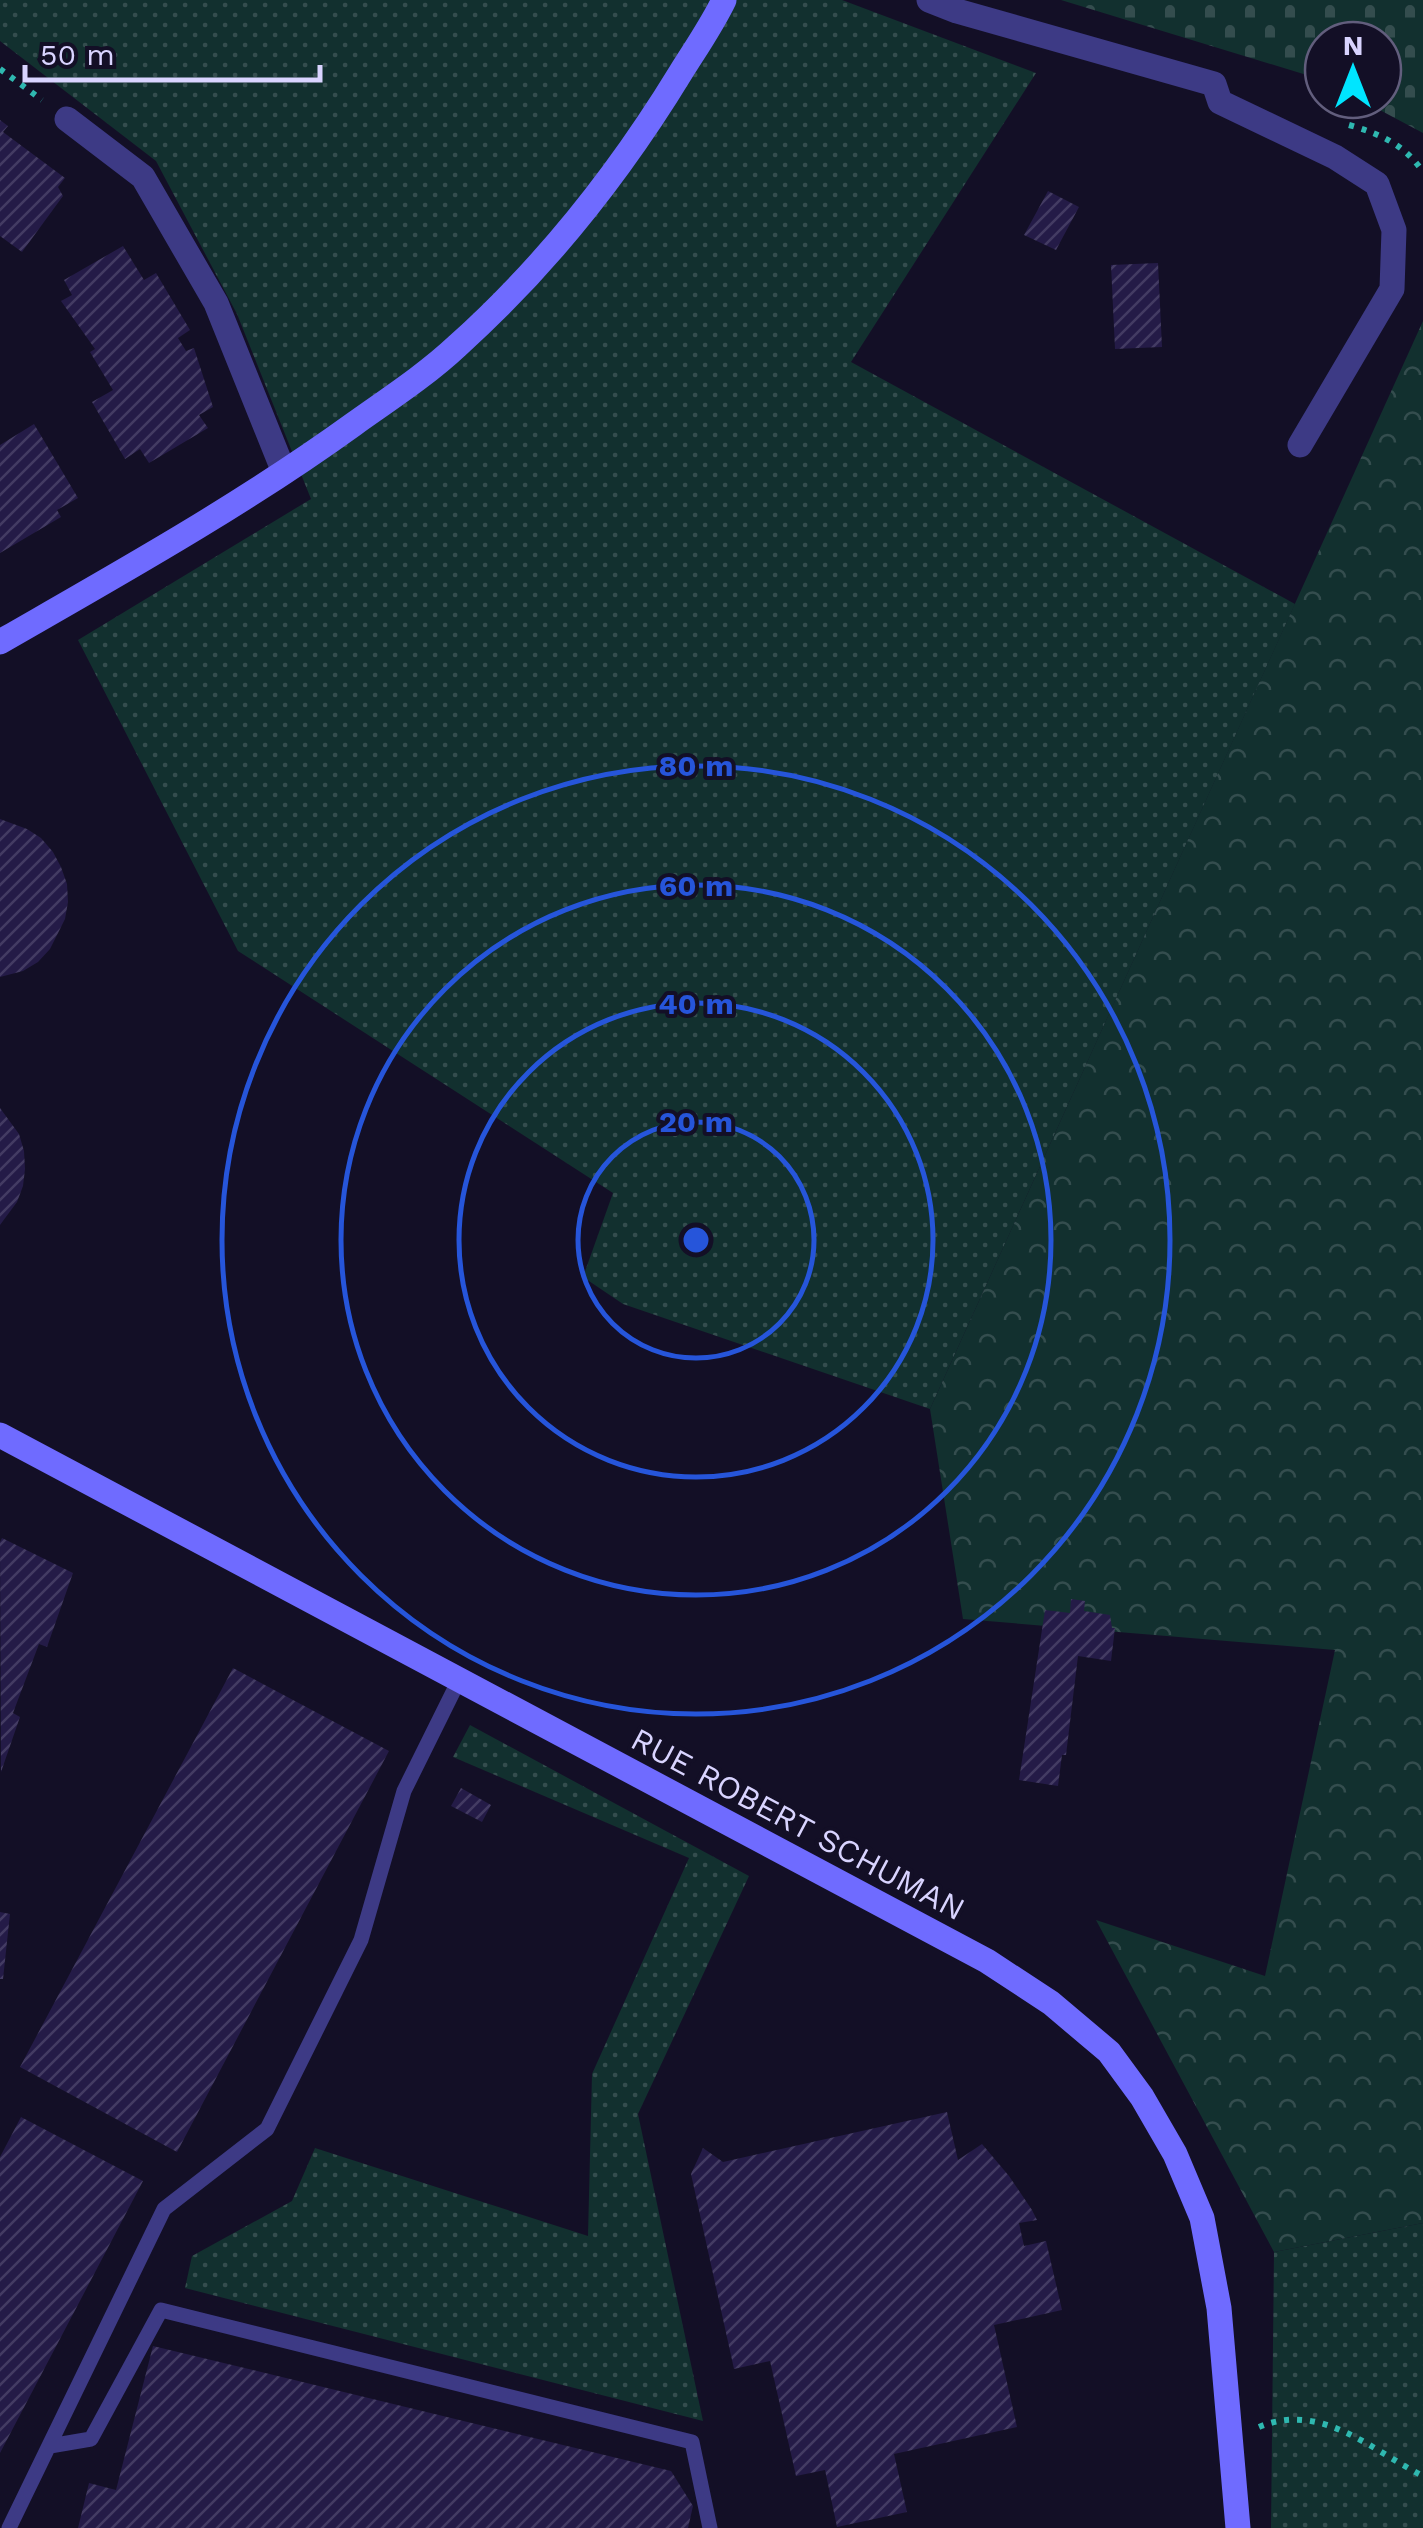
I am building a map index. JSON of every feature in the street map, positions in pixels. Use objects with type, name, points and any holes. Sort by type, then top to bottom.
[{"type":"street","points":[[0,642],[284,472],[392,398],[456,348],[568,232],[650,122],[724,0]]},
{"type":"street","points":[[928,0],[1214,84],[1220,102],[1335,157],[1376,184],[1394,230],[1392,289],[1300,445]]},
{"type":"street","points":[[67,119],[142,177],[216,303],[284,472]]},
{"type":"street","name":"RUE ROBERT SCHUMAN","points":[[0,1436],[987,1961],[1051,2003],[1109,2052],[1142,2097],[1175,2154],[1202,2218],[1218,2308],[1238,2528]]},
{"type":"lane","points":[[9,2528],[164,2210],[267,2129],[361,1940],[404,1791],[459,1680]]},
{"type":"lane","points":[[50,2446],[91,2439],[161,2310],[692,2442],[710,2528]]},
{"type":"path","points":[[0,68],[67,119]]},
{"type":"path","points":[[1230,2439],[1278,2419],[1322,2423],[1348,2432],[1423,2476]]},
{"type":"green space","points":[[0,0],[842,0],[1036,73],[851,362],[1295,604],[930,1409],[623,1304],[583,1277],[613,1193],[238,951],[78,640],[311,499],[237,314],[156,161],[0,41]]},
{"type":"green space","points":[[1061,0],[1423,0],[1423,133],[1399,120],[1403,120],[1403,20],[1303,20],[1303,74]]},
{"type":"green space","points":[[1423,321],[1423,2223],[1274,2252],[1096,1920],[1265,1976],[1335,1650],[963,1619],[930,1409]]},
{"type":"green space","points":[[470,1725],[749,1876],[638,2114],[703,2421],[185,2288],[192,2256],[292,2201],[315,2148],[588,2236],[592,2074],[689,1858],[453,1757]]},
{"type":"green space","points":[[1423,2223],[1423,2528],[1271,2528],[1274,2252]]},
{"type":"building","points":[[0,120],[8,126],[3,132],[65,178],[58,187],[63,196],[22,252],[0,236]]},
{"type":"building","points":[[1048,191],[1079,207],[1056,250],[1024,235]]},
{"type":"building","points":[[123,246],[144,280],[156,273],[190,330],[178,338],[186,351],[194,348],[213,407],[199,415],[208,428],[149,463],[140,449],[125,459],[92,402],[113,390],[90,352],[95,349],[61,301],[72,295],[64,280]]},
{"type":"building","points":[[1158,263],[1162,347],[1115,349],[1111,265]]},
{"type":"building","points":[[34,424],[78,498],[57,510],[61,517],[0,553],[0,445]]},
{"type":"building","points":[[0,819],[27,829],[53,852],[67,884],[68,902],[65,919],[50,949],[23,971],[0,977]]},
{"type":"building","points":[[0,1108],[19,1134],[25,1169],[17,1202],[0,1225]]},
{"type":"building","points":[[2,1538],[73,1573],[47,1647],[39,1644],[13,1713],[20,1717],[1,1772],[0,1542]]},
{"type":"building","points":[[1071,1599],[1085,1601],[1084,1611],[1110,1615],[1115,1628],[1111,1661],[1078,1656],[1066,1755],[1062,1755],[1058,1786],[1019,1780],[1045,1610],[1070,1613]]},
{"type":"building","points":[[233,1668],[389,1751],[177,2152],[20,2067]]},
{"type":"building","points":[[461,1788],[491,1805],[482,1822],[451,1806]]},
{"type":"building","points":[[0,1912],[10,1914],[3,1979],[0,1979]]},
{"type":"building","points":[[947,2112],[958,2160],[982,2144],[1032,2210],[1037,2220],[1019,2223],[1024,2246],[1046,2241],[1062,2310],[994,2325],[1017,2427],[894,2454],[907,2512],[837,2527],[825,2470],[796,2476],[770,2361],[734,2369],[691,2174],[703,2148],[723,2162]]},
{"type":"building","points":[[21,2117],[143,2181],[0,2453],[0,2157]]},
{"type":"building","points":[[153,2346],[671,2471],[693,2506],[688,2528],[78,2528],[89,2483],[116,2490]]}]
